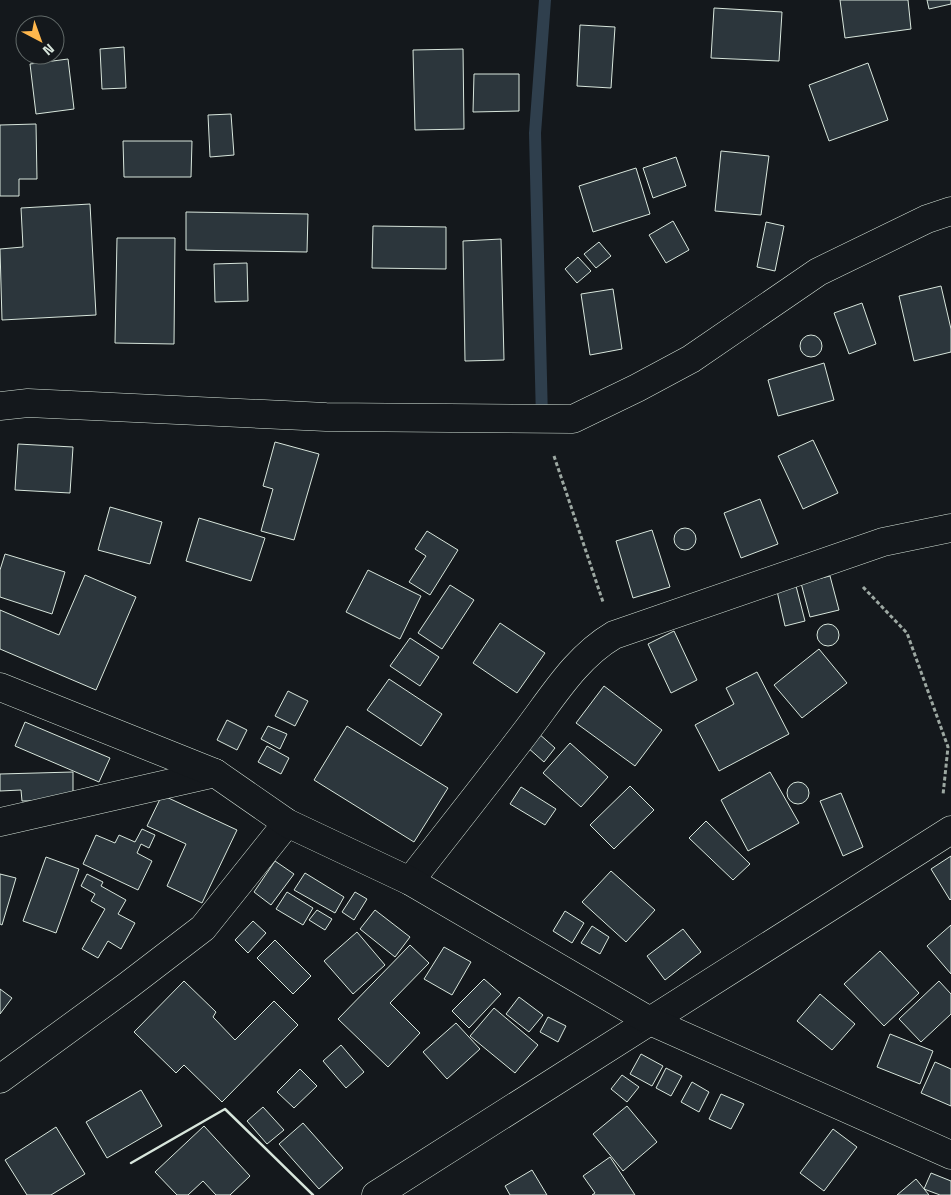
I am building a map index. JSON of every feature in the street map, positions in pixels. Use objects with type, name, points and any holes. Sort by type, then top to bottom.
[{"type":"street","points":[[0,406],[28,403],[326,417],[573,419],[691,359],[818,272],[927,219],[951,211]]},
{"type":"street","points":[[410,881],[527,732],[553,692],[599,644],[614,635],[883,542],[951,528]]},
{"type":"street","points":[[0,687],[215,773],[287,823],[410,881],[650,1021],[951,1155]]},
{"type":"street","points":[[0,822],[215,773]]},
{"type":"street","points":[[0,1079],[203,928],[287,823]]},
{"type":"street","points":[[376,1195],[945,834]]},
{"type":"path","points":[[542,419],[614,635]]},
{"type":"path","points":[[836,559],[907,633],[948,747],[945,834]]},
{"type":"building","points":[[840,0],[908,0],[911,29],[845,38]]},
{"type":"building","points":[[927,0],[951,0],[951,4],[929,9]]},
{"type":"building","points":[[714,8],[782,12],[779,61],[711,58]]},
{"type":"building","points":[[580,25],[615,27],[611,88],[577,86]]},
{"type":"building","points":[[124,47],[126,88],[102,89],[100,49]]},
{"type":"building","points":[[463,49],[464,129],[415,130],[413,50]]},
{"type":"building","points":[[65,59],[68,59],[74,109],[36,114],[30,65],[65,65]]},
{"type":"building","points":[[868,63],[888,120],[829,141],[809,85]]},
{"type":"building","points":[[474,74],[519,74],[519,111],[473,112]]},
{"type":"building","points":[[231,114],[234,155],[210,157],[208,115]]},
{"type":"building","points":[[36,124],[37,179],[19,179],[19,196],[0,196],[0,125]]},
{"type":"building","points":[[123,141],[192,141],[191,177],[124,177]]},
{"type":"building","points":[[721,151],[769,156],[761,215],[715,211]]},
{"type":"building","points":[[676,157],[686,186],[653,198],[643,168]]},
{"type":"building","points":[[636,168],[650,214],[593,232],[579,186]]},
{"type":"building","points":[[90,204],[96,315],[2,320],[0,249],[23,247],[21,208]]},
{"type":"building","points":[[186,212],[308,214],[307,252],[186,250]]},
{"type":"building","points":[[673,221],[689,250],[666,263],[649,235]]},
{"type":"building","points":[[766,222],[784,226],[775,271],[757,267]]},
{"type":"building","points":[[373,226],[446,227],[446,269],[372,268]]},
{"type":"building","points":[[117,238],[175,238],[174,344],[115,343]]},
{"type":"building","points":[[501,239],[504,360],[465,361],[463,241]]},
{"type":"building","points":[[599,242],[611,256],[596,268],[584,254]]},
{"type":"building","points":[[578,257],[591,271],[577,283],[565,269]]},
{"type":"building","points":[[247,263],[248,301],[215,302],[214,264]]},
{"type":"building","points":[[941,286],[951,329],[951,352],[914,361],[899,296]]},
{"type":"building","points":[[613,289],[622,349],[590,355],[581,294]]},
{"type":"building","points":[[862,303],[876,344],[849,354],[834,313]]},
{"type":"building","points":[[811,335],[819,338],[822,346],[819,354],[811,357],[803,354],[800,346],[803,338]]},
{"type":"building","points":[[824,363],[834,400],[778,416],[768,380]]},
{"type":"building","points":[[813,440],[838,493],[803,509],[778,456]]},
{"type":"building","points":[[275,442],[319,454],[294,540],[261,531],[273,489],[263,486]]},
{"type":"building","points":[[18,444],[73,447],[70,493],[15,490]]},
{"type":"building","points":[[760,499],[778,544],[741,558],[724,513]]},
{"type":"building","points":[[110,507],[162,522],[150,564],[98,550]]},
{"type":"building","points":[[199,518],[265,538],[251,581],[186,561]]},
{"type":"building","points":[[681,528],[689,528],[696,535],[696,543],[689,550],[681,550],[674,543],[674,535]]},
{"type":"building","points":[[652,530],[670,587],[633,598],[616,541]]},
{"type":"building","points":[[427,531],[458,550],[430,595],[409,582],[426,556],[415,549]]},
{"type":"building","points":[[5,554],[65,572],[52,614],[0,597],[0,570]]},
{"type":"building","points":[[368,570],[421,596],[400,639],[346,612]]},
{"type":"building","points":[[85,575],[136,597],[96,690],[0,649],[0,610],[59,635]]},
{"type":"building","points":[[830,576],[839,610],[810,617],[801,583]]},
{"type":"building","points":[[450,585],[474,600],[442,649],[418,633]]},
{"type":"building","points":[[796,586],[805,621],[785,626],[777,591]]},
{"type":"building","points":[[500,623],[545,653],[517,693],[473,663]]},
{"type":"building","points":[[824,624],[832,624],[839,631],[839,639],[832,646],[824,646],[817,639],[817,631]]},
{"type":"building","points":[[674,631],[697,680],[671,693],[648,644]]},
{"type":"building","points":[[410,638],[439,657],[420,686],[390,666]]},
{"type":"building","points":[[819,649],[847,683],[802,718],[774,685]]},
{"type":"building","points":[[757,672],[789,734],[719,771],[695,725],[734,704],[726,688]]},
{"type":"building","points":[[389,679],[442,714],[421,746],[367,710]]},
{"type":"building","points":[[604,686],[662,730],[635,766],[576,723]]},
{"type":"building","points":[[288,691],[308,701],[295,726],[275,716]]},
{"type":"building","points":[[227,720],[247,730],[237,750],[217,740]]},
{"type":"building","points":[[25,722],[110,758],[99,782],[15,746]]},
{"type":"building","points":[[268,726],[287,734],[280,749],[261,739]]},
{"type":"building","points":[[347,726],[448,788],[414,842],[314,780]]},
{"type":"building","points":[[538,733],[555,748],[544,762],[527,747]]},
{"type":"building","points":[[570,743],[608,777],[581,807],[543,773]]},
{"type":"building","points":[[267,746],[289,758],[281,774],[258,762]]},
{"type":"building","points":[[73,772],[73,800],[22,801],[21,790],[0,791],[0,774]]},
{"type":"building","points":[[770,772],[799,823],[748,851],[721,800]]},
{"type":"building","points":[[794,782],[802,782],[809,789],[809,797],[802,804],[794,804],[787,797],[787,789]]},
{"type":"building","points":[[630,786],[654,810],[614,849],[590,825]]},
{"type":"building","points":[[521,787],[556,809],[545,825],[510,804]]},
{"type":"building","points":[[841,793],[863,847],[843,856],[820,801]]},
{"type":"building","points":[[162,795],[237,830],[202,903],[167,886],[186,844],[147,826]]},
{"type":"building","points":[[706,821],[750,864],[733,880],[689,838]]},
{"type":"building","points":[[142,829],[155,835],[149,848],[141,844],[137,853],[152,861],[138,890],[83,864],[96,835],[115,843],[119,835],[135,842]]},
{"type":"building","points":[[951,856],[951,899],[950,900],[931,869]]},
{"type":"building","points":[[46,857],[79,869],[56,933],[23,921]]},
{"type":"building","points":[[275,861],[294,874],[271,905],[254,892]]},
{"type":"building","points":[[611,871],[655,910],[626,942],[582,902]]},
{"type":"building","points":[[305,873],[344,897],[335,913],[294,890]]},
{"type":"building","points":[[0,874],[16,878],[2,925],[0,924]]},
{"type":"building","points":[[87,874],[103,882],[101,886],[126,900],[118,914],[135,923],[121,949],[108,941],[98,958],[82,949],[105,909],[91,901],[95,894],[81,886]]},
{"type":"building","points":[[287,892],[313,908],[303,925],[276,909]]},
{"type":"building","points":[[355,892],[367,899],[354,920],[342,912]]},
{"type":"building","points":[[317,910],[332,919],[325,930],[309,920]]},
{"type":"building","points":[[375,910],[410,937],[395,957],[360,929]]},
{"type":"building","points":[[565,911],[584,923],[572,943],[553,931]]},
{"type":"building","points":[[253,921],[266,933],[248,953],[235,940]]},
{"type":"building","points":[[951,925],[951,974],[927,946]]},
{"type":"building","points":[[592,926],[609,937],[600,954],[581,943]]},
{"type":"building","points":[[683,929],[701,952],[665,980],[647,956]]},
{"type":"building","points":[[357,932],[385,965],[353,994],[324,961]]},
{"type":"building","points":[[275,940],[311,976],[293,994],[257,958]]},
{"type":"building","points":[[410,945],[429,963],[390,1003],[420,1033],[388,1067],[338,1019]]},
{"type":"building","points":[[444,947],[471,962],[452,995],[424,979]]},
{"type":"building","points":[[880,951],[919,993],[884,1026],[844,984]]},
{"type":"building","points":[[484,979],[501,994],[469,1028],[452,1011]]},
{"type":"building","points":[[184,981],[216,1012],[213,1017],[235,1040],[274,1001],[298,1025],[222,1102],[184,1065],[176,1073],[134,1032]]},
{"type":"building","points":[[939,981],[951,994],[951,1014],[921,1042],[899,1019]]},
{"type":"building","points":[[0,989],[12,998],[0,1014]]},
{"type":"building","points":[[820,994],[855,1024],[832,1050],[797,1021]]},
{"type":"building","points":[[519,997],[543,1015],[529,1032],[506,1014]]},
{"type":"building","points":[[494,1008],[538,1045],[515,1073],[470,1036]]},
{"type":"building","points":[[548,1017],[566,1026],[558,1042],[540,1032]]},
{"type":"building","points":[[456,1023],[480,1049],[447,1079],[423,1052]]},
{"type":"building","points":[[890,1034],[933,1051],[920,1084],[877,1067]]},
{"type":"building","points":[[341,1045],[364,1072],[346,1088],[323,1061]]},
{"type":"building","points":[[641,1054],[663,1066],[652,1086],[630,1074]]},
{"type":"building","points":[[935,1062],[951,1069],[951,1106],[921,1093]]},
{"type":"building","points":[[666,1068],[682,1076],[671,1096],[656,1088]]},
{"type":"building","points":[[300,1069],[317,1086],[294,1108],[277,1092]]},
{"type":"building","points":[[622,1075],[639,1087],[627,1102],[611,1089]]},
{"type":"building","points":[[692,1082],[709,1092],[699,1112],[681,1102]]},
{"type":"building","points":[[141,1090],[162,1126],[107,1158],[86,1122]]},
{"type":"building","points":[[721,1094],[744,1104],[731,1129],[709,1119]]},
{"type":"building","points":[[627,1106],[657,1142],[623,1171],[593,1134]]},
{"type":"building","points":[[263,1107],[284,1130],[267,1144],[247,1121]]},
{"type":"building","points":[[303,1123],[343,1168],[319,1189],[279,1144]]},
{"type":"building","points":[[204,1126],[250,1176],[230,1195],[216,1195],[203,1181],[188,1195],[177,1195],[155,1172]]},
{"type":"building","points":[[56,1127],[85,1174],[51,1195],[27,1195],[5,1160]]},
{"type":"building","points":[[833,1129],[857,1147],[824,1191],[800,1173]]},
{"type":"building","points":[[610,1157],[635,1195],[592,1195],[595,1193],[583,1176]]},
{"type":"building","points":[[532,1170],[547,1195],[510,1195],[505,1186]]},
{"type":"building","points":[[931,1173],[951,1181],[951,1195],[940,1195],[924,1189]]},
{"type":"building","points":[[916,1179],[929,1195],[897,1195]]},
{"type":"waterway","points":[[542,419],[535,133],[545,0]]},
{"type":"wall","points":[[131,1163],[225,1109],[313,1195]]}]
